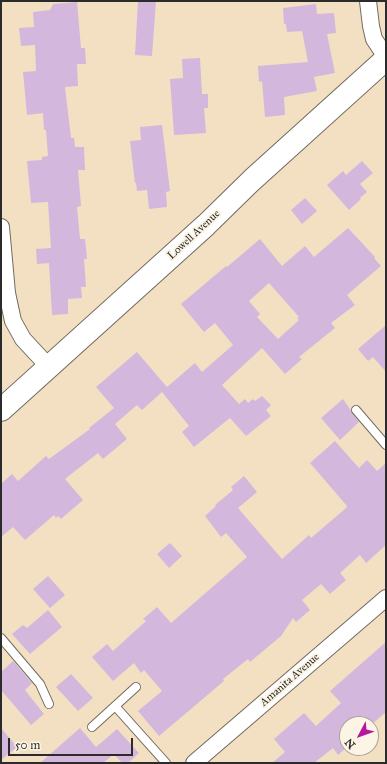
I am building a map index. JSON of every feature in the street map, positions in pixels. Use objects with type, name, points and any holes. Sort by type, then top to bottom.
[{"type":"street","points":[[368,1],[370,26],[374,39],[386,58]]},
{"type":"street","name":"Lowell Avenue","points":[[1,410],[386,58]]},
{"type":"street","points":[[1,227],[7,293],[13,322],[23,339],[49,367]]},
{"type":"street","name":"Amanita Avenue","points":[[194,763],[386,598]]},
{"type":"lane","points":[[356,410],[386,445]]},
{"type":"lane","points":[[1,638],[40,684],[49,704]]},
{"type":"lane","points":[[92,727],[136,687]]},
{"type":"lane","points":[[115,706],[166,763]]},
{"type":"building","points":[[138,1],[156,1],[152,56],[135,55]]},
{"type":"building","points":[[77,2],[81,48],[85,48],[86,64],[77,64],[78,86],[65,87],[71,138],[74,138],[75,147],[84,147],[85,170],[78,170],[81,206],[77,207],[80,239],[85,239],[87,259],[84,259],[86,287],[81,287],[82,298],[68,299],[68,314],[52,315],[49,263],[37,264],[36,249],[51,248],[48,202],[31,203],[27,161],[42,160],[42,157],[48,156],[46,130],[44,130],[43,113],[27,115],[23,72],[36,71],[35,45],[21,46],[19,28],[34,27],[33,12],[50,10],[53,4]]},
{"type":"building","points":[[316,4],[317,14],[334,13],[336,33],[327,34],[335,73],[314,77],[317,91],[284,97],[285,115],[265,117],[262,81],[259,82],[258,66],[308,62],[302,31],[287,32],[286,24],[284,24],[283,8]]},
{"type":"building","points":[[200,58],[202,94],[208,94],[208,108],[204,108],[206,133],[174,135],[170,79],[183,78],[182,59]]},
{"type":"building","points":[[162,125],[170,191],[166,192],[167,207],[149,209],[147,190],[137,191],[130,141],[141,140],[140,127]]},
{"type":"building","points":[[362,161],[373,173],[360,184],[367,192],[349,210],[327,185],[343,171],[346,175]]},
{"type":"building","points":[[305,198],[317,211],[302,224],[291,210]]},
{"type":"building","points":[[348,228],[375,257],[374,258],[381,266],[347,295],[355,305],[331,323],[335,328],[299,357],[302,359],[285,374],[262,348],[222,385],[239,404],[245,399],[248,403],[253,399],[255,401],[262,396],[271,405],[266,410],[271,416],[246,436],[230,418],[194,447],[182,432],[189,426],[162,392],[142,410],[137,405],[115,424],[127,439],[103,459],[98,453],[65,479],[83,500],[61,519],[58,516],[56,518],[54,515],[25,540],[13,527],[1,537],[1,484],[12,474],[18,481],[46,456],[49,459],[90,429],[89,428],[114,408],[96,387],[137,352],[167,387],[195,363],[202,372],[233,345],[215,323],[204,332],[181,304],[260,239],[282,266],[305,246],[314,257]],"holes":[[[269,283],[299,317],[297,318],[299,320],[278,339],[257,317],[260,314],[249,301]]]},
{"type":"building","points":[[386,325],[386,372],[373,357],[368,361],[358,349]]},
{"type":"building","points":[[343,399],[359,422],[340,440],[321,418]]},
{"type":"building","points":[[335,441],[359,468],[367,460],[377,471],[386,463],[386,545],[366,563],[360,555],[340,573],[346,580],[330,594],[321,584],[302,600],[310,610],[296,622],[293,618],[281,636],[250,662],[248,659],[223,679],[224,681],[159,736],[138,711],[162,691],[144,670],[141,673],[134,663],[113,681],[92,657],[107,644],[113,651],[146,621],[143,619],[157,607],[171,623],[247,557],[226,533],[221,537],[205,516],[216,506],[215,505],[233,490],[231,487],[244,476],[257,492],[238,508],[282,559],[309,535],[311,538],[346,508],[347,506],[310,463]]},
{"type":"building","points":[[170,543],[182,556],[169,568],[157,554]]},
{"type":"building","points":[[48,576],[65,595],[50,608],[33,589]]},
{"type":"building","points":[[48,610],[62,627],[30,654],[12,634],[23,625],[27,628]]},
{"type":"building","points":[[386,642],[386,712],[379,718],[379,716],[339,716],[338,755],[333,748],[314,763],[272,763],[285,752],[274,739],[304,713],[316,726],[341,703],[330,691]]},
{"type":"building","points":[[13,661],[32,683],[25,690],[44,714],[31,725],[1,690],[1,672]]},
{"type":"building","points":[[71,674],[93,698],[78,711],[56,687]]},
{"type":"building","points":[[1,728],[17,747],[1,760]]},
{"type":"building","points":[[80,728],[96,747],[117,729],[139,753],[128,763],[122,763],[114,754],[103,763],[40,763]]}]
